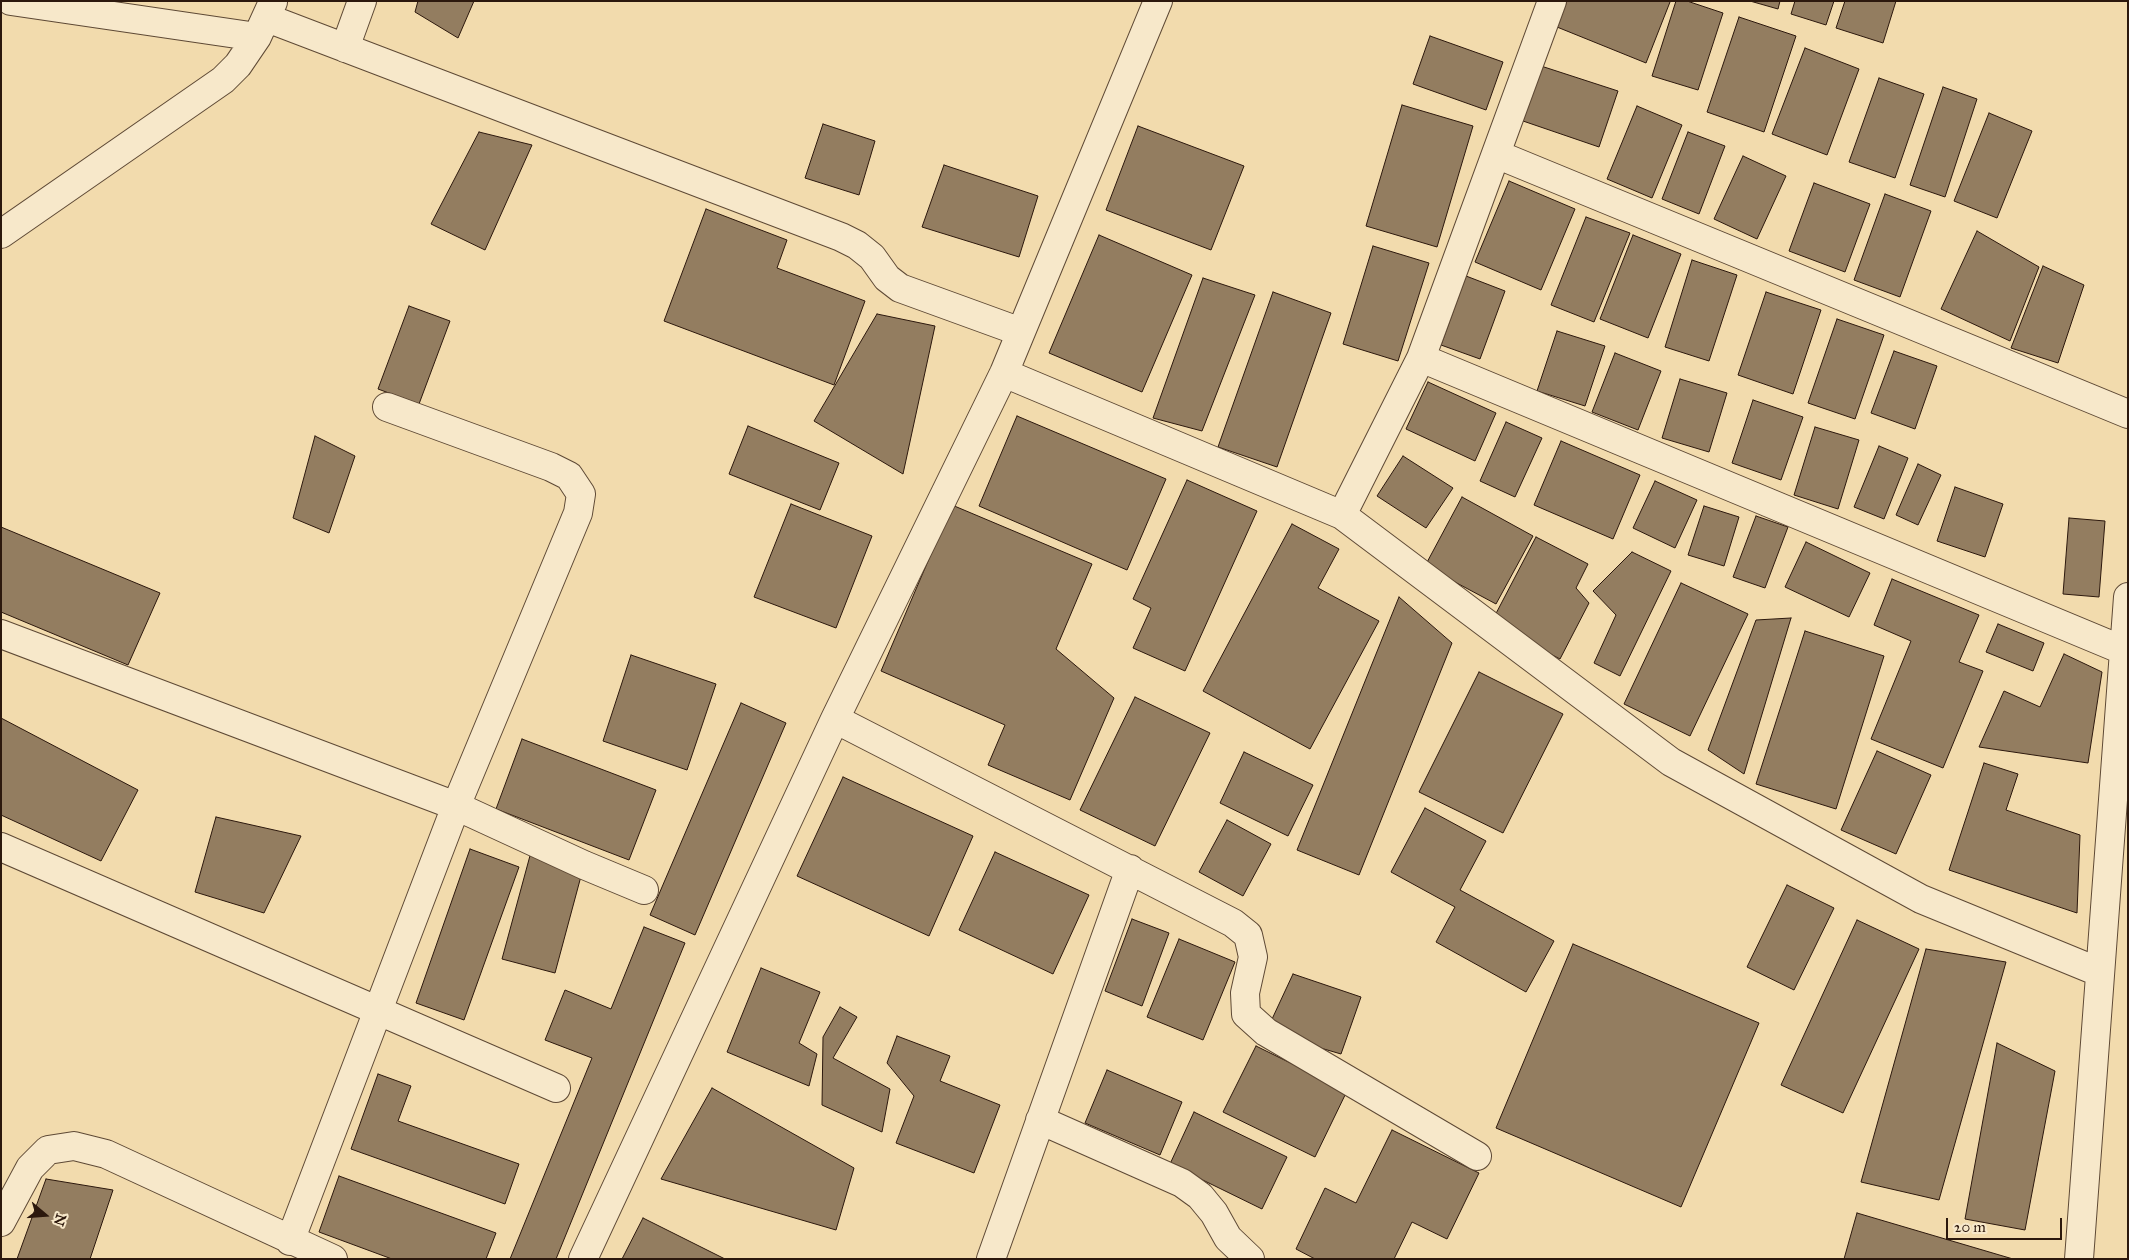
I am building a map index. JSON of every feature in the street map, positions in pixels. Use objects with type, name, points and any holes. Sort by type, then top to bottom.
[{"type":"street","points":[[11,1],[270,20],[841,237],[857,245],[872,257],[887,278],[900,288],[1021,332]]},
{"type":"street","points":[[338,46],[362,1]]},
{"type":"street","points":[[583,1259],[835,719],[1004,373],[1158,1]]},
{"type":"street","points":[[1342,515],[1421,358],[1552,1]]},
{"type":"street","points":[[1,234],[223,80],[238,65],[270,20]]},
{"type":"street","points":[[1496,154],[2128,414]]},
{"type":"street","points":[[1421,358],[2125,651]]},
{"type":"street","points":[[1004,373],[1342,515],[1670,762],[1921,899],[2099,972]]},
{"type":"street","points":[[290,1241],[456,806],[578,513],[580,494],[569,476],[551,467],[386,407]]},
{"type":"street","points":[[2079,1259],[2099,972],[2120,813],[2128,597]]},
{"type":"street","points":[[1,634],[456,806],[584,865],[644,890]]},
{"type":"street","points":[[835,719],[1233,923],[1248,935],[1253,957],[1245,993],[1246,1014],[1266,1032],[1477,1156]]},
{"type":"street","points":[[1,847],[556,1088]]},
{"type":"street","points":[[990,1259],[1130,869]]},
{"type":"street","points":[[1040,1120],[1182,1183],[1200,1196],[1214,1212],[1228,1238],[1250,1259]]},
{"type":"street","points":[[1,1222],[30,1168],[48,1150],[74,1146],[106,1154],[290,1241],[333,1259]]},
{"type":"building","points":[[418,1],[474,1],[458,38],[415,12]]},
{"type":"building","points":[[1567,1],[1670,2],[1646,63],[1557,27]]},
{"type":"building","points":[[1676,1],[1687,1],[1723,13],[1698,90],[1652,76]]},
{"type":"building","points":[[1750,1],[1780,1],[1778,9]]},
{"type":"building","points":[[1795,1],[1834,1],[1826,25],[1791,14]]},
{"type":"building","points":[[1845,1],[1896,1],[1883,43],[1836,28]]},
{"type":"building","points":[[1739,17],[1796,36],[1764,132],[1707,112]]},
{"type":"building","points":[[1430,36],[1503,62],[1486,110],[1413,84]]},
{"type":"building","points":[[1805,48],[1859,69],[1827,155],[1772,134]]},
{"type":"building","points":[[1541,66],[1618,91],[1599,147],[1523,121]]},
{"type":"building","points":[[1879,78],[1924,94],[1895,178],[1849,162]]},
{"type":"building","points":[[1943,87],[1977,99],[1945,197],[1910,185]]},
{"type":"building","points":[[1402,105],[1473,126],[1437,247],[1366,226]]},
{"type":"building","points":[[1637,106],[1682,125],[1652,198],[1607,179]]},
{"type":"building","points":[[1989,113],[2032,131],[1997,218],[1954,201]]},
{"type":"building","points":[[823,124],[875,141],[859,195],[805,178]]},
{"type":"building","points":[[1138,126],[1244,166],[1211,250],[1106,210]]},
{"type":"building","points":[[479,132],[532,145],[485,250],[431,224]]},
{"type":"building","points":[[1688,132],[1725,146],[1699,214],[1662,199]]},
{"type":"building","points":[[1743,156],[1786,176],[1757,239],[1714,219]]},
{"type":"building","points":[[944,165],[1038,196],[1019,257],[922,227]]},
{"type":"building","points":[[1509,181],[1575,209],[1541,290],[1475,262]]},
{"type":"building","points":[[1814,183],[1870,204],[1845,272],[1789,251]]},
{"type":"building","points":[[1885,194],[1931,211],[1900,297],[1854,280]]},
{"type":"building","points":[[706,209],[787,240],[777,268],[865,301],[834,385],[664,321]]},
{"type":"building","points":[[1586,217],[1630,233],[1594,322],[1551,305]]},
{"type":"building","points":[[1977,231],[2039,267],[2010,341],[1941,309]]},
{"type":"building","points":[[1099,235],[1192,275],[1142,392],[1049,353]]},
{"type":"building","points":[[1633,235],[1681,254],[1648,338],[1600,319]]},
{"type":"building","points":[[1373,246],[1429,263],[1398,361],[1343,344]]},
{"type":"building","points":[[1692,260],[1737,275],[1709,361],[1665,347]]},
{"type":"building","points":[[2043,266],[2084,285],[2058,363],[2011,348]]},
{"type":"building","points":[[1466,276],[1505,291],[1480,359],[1441,345]]},
{"type":"building","points":[[1203,278],[1255,295],[1202,431],[1153,418]]},
{"type":"building","points":[[1273,292],[1331,313],[1277,467],[1218,447]]},
{"type":"building","points":[[1766,292],[1821,310],[1793,394],[1738,375]]},
{"type":"building","points":[[409,306],[450,321],[419,404],[378,389]]},
{"type":"building","points":[[877,314],[935,326],[903,474],[814,421]]},
{"type":"building","points":[[1837,319],[1884,335],[1855,419],[1808,403]]},
{"type":"building","points":[[1557,331],[1605,346],[1585,406],[1537,391]]},
{"type":"building","points":[[1894,351],[1937,366],[1915,429],[1871,413]]},
{"type":"building","points":[[1615,353],[1661,371],[1638,430],[1592,412]]},
{"type":"building","points":[[1680,379],[1727,393],[1709,452],[1662,438]]},
{"type":"building","points":[[1428,382],[1496,413],[1475,461],[1406,429]]},
{"type":"building","points":[[1753,400],[1803,417],[1781,480],[1732,463]]},
{"type":"building","points":[[1017,416],[1166,479],[1127,570],[979,506]]},
{"type":"building","points":[[1506,422],[1542,438],[1515,497],[1480,481]]},
{"type":"building","points":[[748,426],[839,463],[820,510],[729,474]]},
{"type":"building","points":[[1815,427],[1859,440],[1838,509],[1794,495]]},
{"type":"building","points":[[315,436],[355,456],[329,533],[293,518]]},
{"type":"building","points":[[1561,441],[1640,475],[1613,539],[1534,505]]},
{"type":"building","points":[[1879,446],[1908,458],[1884,519],[1854,507]]},
{"type":"building","points":[[1403,456],[1453,488],[1426,528],[1377,496]]},
{"type":"building","points":[[1918,464],[1941,475],[1918,525],[1896,515]]},
{"type":"building","points":[[1187,480],[1257,511],[1185,671],[1133,648],[1151,608],[1133,599]]},
{"type":"building","points":[[1655,481],[1697,500],[1675,548],[1633,528]]},
{"type":"building","points":[[1955,487],[2003,504],[1985,557],[1937,541]]},
{"type":"building","points":[[1462,497],[1533,536],[1496,604],[1425,566]]},
{"type":"building","points":[[791,504],[872,536],[836,628],[754,597]]},
{"type":"building","points":[[952,505],[1092,564],[1056,649],[1114,698],[1070,800],[988,765],[1005,725],[881,671]]},
{"type":"building","points":[[1704,506],[1739,517],[1724,566],[1688,555]]},
{"type":"building","points":[[1756,516],[1788,527],[1765,588],[1733,577]]},
{"type":"building","points":[[2069,518],[2105,521],[2099,597],[2063,594]]},
{"type":"building","points":[[1292,524],[1339,549],[1318,588],[1379,621],[1310,749],[1203,691]]},
{"type":"building","points":[[1,527],[160,593],[128,665],[1,612]]},
{"type":"building","points":[[1536,537],[1588,564],[1576,588],[1589,603],[1560,659],[1491,623]]},
{"type":"building","points":[[1806,542],[1870,573],[1849,617],[1785,587]]},
{"type":"building","points":[[1632,552],[1671,571],[1620,676],[1594,663],[1616,615],[1593,591]]},
{"type":"building","points":[[1892,579],[1979,615],[1959,662],[1983,671],[1943,768],[1871,739],[1911,641],[1874,625]]},
{"type":"building","points":[[1681,583],[1748,614],[1690,736],[1624,704]]},
{"type":"building","points":[[1399,597],[1452,643],[1359,875],[1297,850]]},
{"type":"building","points":[[1791,618],[1744,774],[1708,750],[1756,620]]},
{"type":"building","points":[[1998,624],[2044,643],[2033,671],[1986,652]]},
{"type":"building","points":[[1805,631],[1884,656],[1836,809],[1756,784]]},
{"type":"building","points":[[2064,654],[2102,672],[2088,763],[1979,747],[2004,691],[2040,707]]},
{"type":"building","points":[[631,655],[716,684],[687,770],[603,741]]},
{"type":"building","points":[[1479,672],[1563,714],[1503,833],[1419,792]]},
{"type":"building","points":[[1135,697],[1210,733],[1155,846],[1080,810]]},
{"type":"building","points":[[741,703],[786,723],[695,935],[650,915]]},
{"type":"building","points":[[1,718],[138,790],[101,861],[1,815]]},
{"type":"building","points":[[522,739],[656,790],[629,860],[496,809]]},
{"type":"building","points":[[1877,751],[1931,775],[1896,854],[1841,830]]},
{"type":"building","points":[[1244,752],[1313,785],[1288,836],[1220,803]]},
{"type":"building","points":[[1984,763],[2018,774],[2006,810],[2080,835],[2077,913],[1949,870]]},
{"type":"building","points":[[843,777],[973,836],[929,936],[797,876]]},
{"type":"building","points":[[1425,808],[1486,841],[1460,890],[1554,941],[1526,992],[1436,942],[1455,907],[1391,872]]},
{"type":"building","points":[[216,817],[301,836],[264,913],[195,892]]},
{"type":"building","points":[[1227,820],[1271,844],[1243,896],[1199,872]]},
{"type":"building","points":[[470,849],[519,867],[464,1020],[416,1003]]},
{"type":"building","points":[[531,852],[584,865],[555,973],[502,959]]},
{"type":"building","points":[[995,852],[1089,895],[1053,974],[959,930]]},
{"type":"building","points":[[1787,885],[1834,908],[1794,990],[1747,967]]},
{"type":"building","points":[[1132,919],[1169,933],[1142,1006],[1105,991]]},
{"type":"building","points":[[1857,920],[1919,949],[1843,1113],[1781,1085]]},
{"type":"building","points":[[644,927],[685,943],[556,1259],[510,1259],[592,1058],[545,1040],[565,990],[611,1009]]},
{"type":"building","points":[[1179,939],[1235,962],[1203,1040],[1147,1017]]},
{"type":"building","points":[[1573,944],[1759,1023],[1681,1207],[1496,1128]]},
{"type":"building","points":[[1926,949],[2006,962],[1939,1200],[1861,1182]]},
{"type":"building","points":[[761,968],[820,992],[799,1043],[817,1054],[809,1086],[727,1052]]},
{"type":"building","points":[[1293,974],[1361,997],[1341,1054],[1266,1032]]},
{"type":"building","points":[[840,1007],[857,1017],[833,1058],[890,1089],[882,1132],[822,1105],[823,1037]]},
{"type":"building","points":[[897,1036],[950,1056],[940,1081],[1000,1105],[974,1173],[896,1143],[914,1096],[887,1063]]},
{"type":"building","points":[[1997,1043],[2055,1071],[2025,1230],[1965,1219]]},
{"type":"building","points":[[1256,1046],[1347,1091],[1315,1157],[1223,1112]]},
{"type":"building","points":[[1107,1070],[1182,1102],[1160,1155],[1085,1123]]},
{"type":"building","points":[[378,1074],[411,1086],[398,1121],[519,1164],[505,1204],[351,1149]]},
{"type":"building","points":[[712,1088],[854,1168],[836,1230],[661,1179]]},
{"type":"building","points":[[1194,1112],[1287,1157],[1262,1209],[1170,1164]]},
{"type":"building","points":[[1392,1130],[1479,1173],[1447,1239],[1412,1222],[1394,1259],[1315,1259],[1296,1249],[1325,1188],[1356,1203]]},
{"type":"building","points":[[339,1176],[496,1233],[486,1259],[392,1259],[319,1232]]},
{"type":"building","points":[[46,1179],[113,1190],[90,1259],[17,1259]]},
{"type":"building","points":[[1857,1213],[2013,1259],[1844,1259]]},
{"type":"building","points":[[643,1218],[725,1259],[622,1259]]}]
